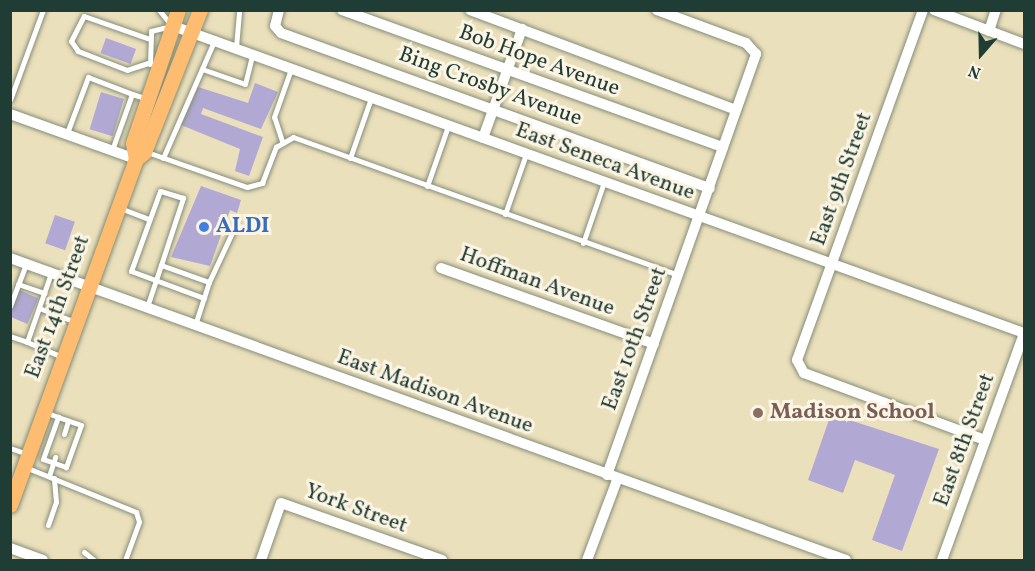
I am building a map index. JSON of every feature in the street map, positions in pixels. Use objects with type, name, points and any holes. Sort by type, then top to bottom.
[{"type":"main road","name":"East 14th Street","points":[[140,155],[133,143],[148,100],[154,66],[178,10]]},
{"type":"main road","name":"East 14th Street","points":[[10,505],[27,461],[51,414],[64,358],[118,207],[200,10]]},
{"type":"street","name":"Bing Crosby Avenue","points":[[279,10],[275,26],[281,33],[494,108],[710,188]]},
{"type":"street","name":"Bob Hope Avenue","points":[[342,10],[723,147]]},
{"type":"street","points":[[470,10],[736,110]]},
{"type":"street","name":"East 10th Street","points":[[587,561],[654,345],[756,54],[746,43],[657,10]]},
{"type":"street","name":"East 9th Street","points":[[923,10],[797,360],[804,373],[986,440]]},
{"type":"street","points":[[934,10],[1024,44]]},
{"type":"street","points":[[988,30],[996,10]]},
{"type":"street","name":"East Seneca Avenue","points":[[172,26],[213,38],[252,55],[1024,333]]},
{"type":"street","points":[[483,138],[522,30]]},
{"type":"street","points":[[10,114],[112,150],[140,155]]},
{"type":"street","name":"East Madison Avenue","points":[[10,258],[846,561]]},
{"type":"street","name":"Hoffman Avenue","points":[[441,268],[654,345]]},
{"type":"street","name":"East 8th Street","points":[[942,561],[1024,333]]},
{"type":"street","name":"York Street","points":[[261,561],[281,503],[442,561]]},
{"type":"street","points":[[10,548],[44,561]]},
{"type":"lane","points":[[11,97],[43,10]]},
{"type":"lane","points":[[159,10],[172,26]]},
{"type":"lane","points":[[236,49],[232,32],[239,10]]},
{"type":"lane","points":[[150,39],[98,20],[80,17],[74,46],[127,70],[154,66],[150,39],[156,26],[172,26]]},
{"type":"lane","points":[[163,158],[194,76],[205,70],[213,38]]},
{"type":"lane","points":[[205,70],[245,84],[252,55]]},
{"type":"lane","points":[[140,155],[163,158],[247,187],[262,183],[282,141],[274,117],[291,69]]},
{"type":"lane","points":[[68,133],[87,77],[148,100]]},
{"type":"lane","points":[[112,150],[132,94]]},
{"type":"lane","points":[[350,158],[371,98]]},
{"type":"lane","points":[[427,186],[448,126]]},
{"type":"lane","points":[[282,141],[293,138],[678,275]]},
{"type":"lane","points":[[505,214],[526,154]]},
{"type":"lane","points":[[583,243],[604,182]]},
{"type":"lane","points":[[147,307],[156,280],[161,265],[183,198],[160,191],[131,271],[156,280],[204,298]]},
{"type":"lane","points":[[118,207],[149,219]]},
{"type":"lane","points":[[195,325],[209,282],[236,224]]},
{"type":"lane","points":[[10,306],[26,264]]},
{"type":"lane","points":[[161,265],[209,282]]},
{"type":"lane","points":[[27,342],[51,273]]},
{"type":"lane","points":[[18,284],[44,293]]},
{"type":"lane","points":[[39,308],[77,322]]},
{"type":"lane","points":[[10,336],[64,358]]},
{"type":"lane","points":[[51,414],[81,425],[66,467],[54,460],[43,459],[51,414]]},
{"type":"lane","points":[[63,434],[68,421]]},
{"type":"lane","points":[[10,448],[51,477],[136,512],[139,522],[125,561]]},
{"type":"lane","points":[[48,525],[56,502],[51,477],[54,460]]},
{"type":"lane","points":[[84,552],[94,561]]},
{"type":"building","points":[[106,38],[136,49],[131,64],[101,53]]},
{"type":"building","points":[[255,83],[278,92],[261,129],[203,108],[201,114],[263,137],[249,176],[235,171],[240,149],[181,125],[195,86],[248,103]]},
{"type":"building","points":[[101,92],[124,99],[113,136],[90,129]]},
{"type":"building","points":[[201,186],[241,200],[237,213],[230,210],[210,266],[171,257]]},
{"type":"building","points":[[55,215],[75,222],[65,250],[45,243]]},
{"type":"building","points":[[19,290],[38,298],[27,324],[10,317]]},
{"type":"building","name":"Madison School","points":[[831,414],[939,449],[902,551],[872,540],[895,475],[855,460],[843,493],[808,480]]},
{"type":"place","name":"ALDI","points":[[204,227]]},
{"type":"place","name":"Madison School","points":[[758,413]]}]
